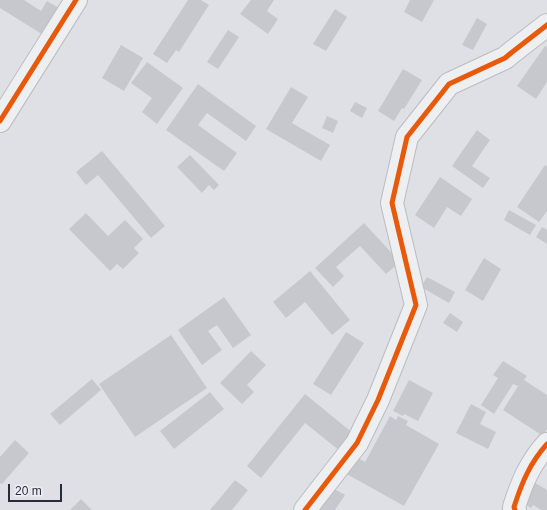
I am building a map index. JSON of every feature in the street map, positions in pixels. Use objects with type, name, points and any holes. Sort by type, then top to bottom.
[{"type":"street","points":[[0,121],[76,0]]},
{"type":"street","points":[[305,510],[357,443],[378,400],[416,305],[392,203],[407,137],[449,84],[505,58],[547,25]]},
{"type":"street","points":[[514,510],[520,487],[535,457],[547,444]]},
{"type":"building","points":[[0,0],[24,0],[41,11],[47,1],[62,10],[45,36],[0,8]]},
{"type":"building","points":[[188,0],[201,0],[209,5],[179,52],[176,50],[167,63],[153,54]]},
{"type":"building","points":[[251,0],[274,0],[267,11],[278,19],[268,34],[240,14]]},
{"type":"building","points":[[410,0],[434,0],[422,22],[404,12]]},
{"type":"building","points":[[335,9],[347,17],[326,51],[313,44]]},
{"type":"building","points":[[477,18],[487,24],[473,50],[462,45]]},
{"type":"building","points":[[228,30],[239,37],[218,69],[207,62]]},
{"type":"building","points":[[121,45],[143,58],[124,91],[102,78]]},
{"type":"building","points":[[545,46],[547,47],[547,82],[536,99],[517,86]]},
{"type":"building","points":[[147,62],[183,88],[157,124],[142,112],[152,98],[131,83]]},
{"type":"building","points":[[403,69],[422,80],[404,109],[402,108],[394,121],[378,111]]},
{"type":"building","points":[[198,84],[256,126],[246,141],[207,113],[198,125],[237,153],[224,171],[166,130]]},
{"type":"building","points":[[291,87],[308,97],[292,123],[330,145],[321,161],[266,129]]},
{"type":"building","points":[[355,102],[367,108],[362,118],[350,111]]},
{"type":"building","points":[[327,116],[338,121],[333,133],[322,128]]},
{"type":"building","points":[[477,130],[490,140],[472,166],[490,178],[483,188],[452,166]]},
{"type":"building","points":[[102,151],[165,226],[151,238],[98,175],[86,185],[76,172]]},
{"type":"building","points":[[190,155],[219,185],[214,190],[209,185],[202,193],[177,167]]},
{"type":"building","points":[[545,165],[547,166],[547,211],[539,222],[517,207]]},
{"type":"building","points":[[440,177],[472,199],[461,216],[447,207],[434,228],[415,215]]},
{"type":"building","points":[[509,210],[536,225],[530,235],[504,220]]},
{"type":"building","points":[[86,213],[108,236],[125,220],[143,239],[134,248],[139,253],[123,269],[117,264],[110,271],[69,229]]},
{"type":"building","points":[[364,223],[400,262],[386,274],[360,246],[336,267],[344,276],[333,287],[315,268]]},
{"type":"building","points":[[542,227],[547,230],[547,244],[536,237]]},
{"type":"building","points":[[484,258],[501,269],[483,301],[465,290]]},
{"type":"building","points":[[310,271],[350,320],[332,335],[305,302],[286,318],[273,302]]},
{"type":"building","points":[[427,277],[455,292],[449,303],[421,287]]},
{"type":"building","points":[[224,297],[251,335],[233,348],[217,325],[208,331],[222,350],[202,365],[178,330]]},
{"type":"building","points":[[450,313],[463,322],[457,332],[443,323]]},
{"type":"building","points":[[346,332],[364,343],[331,395],[313,384]]},
{"type":"building","points":[[171,335],[207,388],[135,437],[99,384]]},
{"type":"building","points":[[251,351],[266,365],[247,385],[254,392],[242,404],[220,383]]},
{"type":"building","points":[[503,361],[527,376],[524,380],[547,395],[547,429],[543,436],[503,410],[518,386],[513,384],[494,414],[481,405],[498,378],[493,375]]},
{"type":"building","points":[[92,379],[101,390],[60,425],[50,414]]},
{"type":"building","points":[[409,380],[433,393],[418,421],[404,414],[403,416],[393,411]]},
{"type":"building","points":[[210,392],[224,409],[174,449],[160,431]]},
{"type":"building","points":[[305,394],[354,434],[340,451],[305,423],[261,478],[247,466]]},
{"type":"building","points":[[471,404],[486,412],[480,424],[496,432],[488,449],[456,433]]},
{"type":"building","points":[[390,416],[396,420],[398,416],[408,421],[406,425],[439,444],[404,506],[345,473],[355,456],[365,462]]},
{"type":"building","points":[[15,440],[29,453],[2,484],[0,483],[0,457]]},
{"type":"building","points":[[235,480],[248,490],[232,510],[210,510]]},
{"type":"building","points":[[532,481],[547,490],[547,510],[541,510],[533,505],[531,508],[519,500]]},
{"type":"building","points":[[331,487],[345,495],[335,510],[316,510]]},
{"type":"building","points":[[81,499],[92,510],[70,510]]},
{"type":"cycle path","points":[[0,121],[76,0]]},
{"type":"cycle path","points":[[305,510],[357,443],[378,400],[416,305],[392,203],[407,137],[449,84],[505,58],[547,25]]},
{"type":"cycle path","points":[[515,510],[514,507],[527,473],[547,444]]}]
